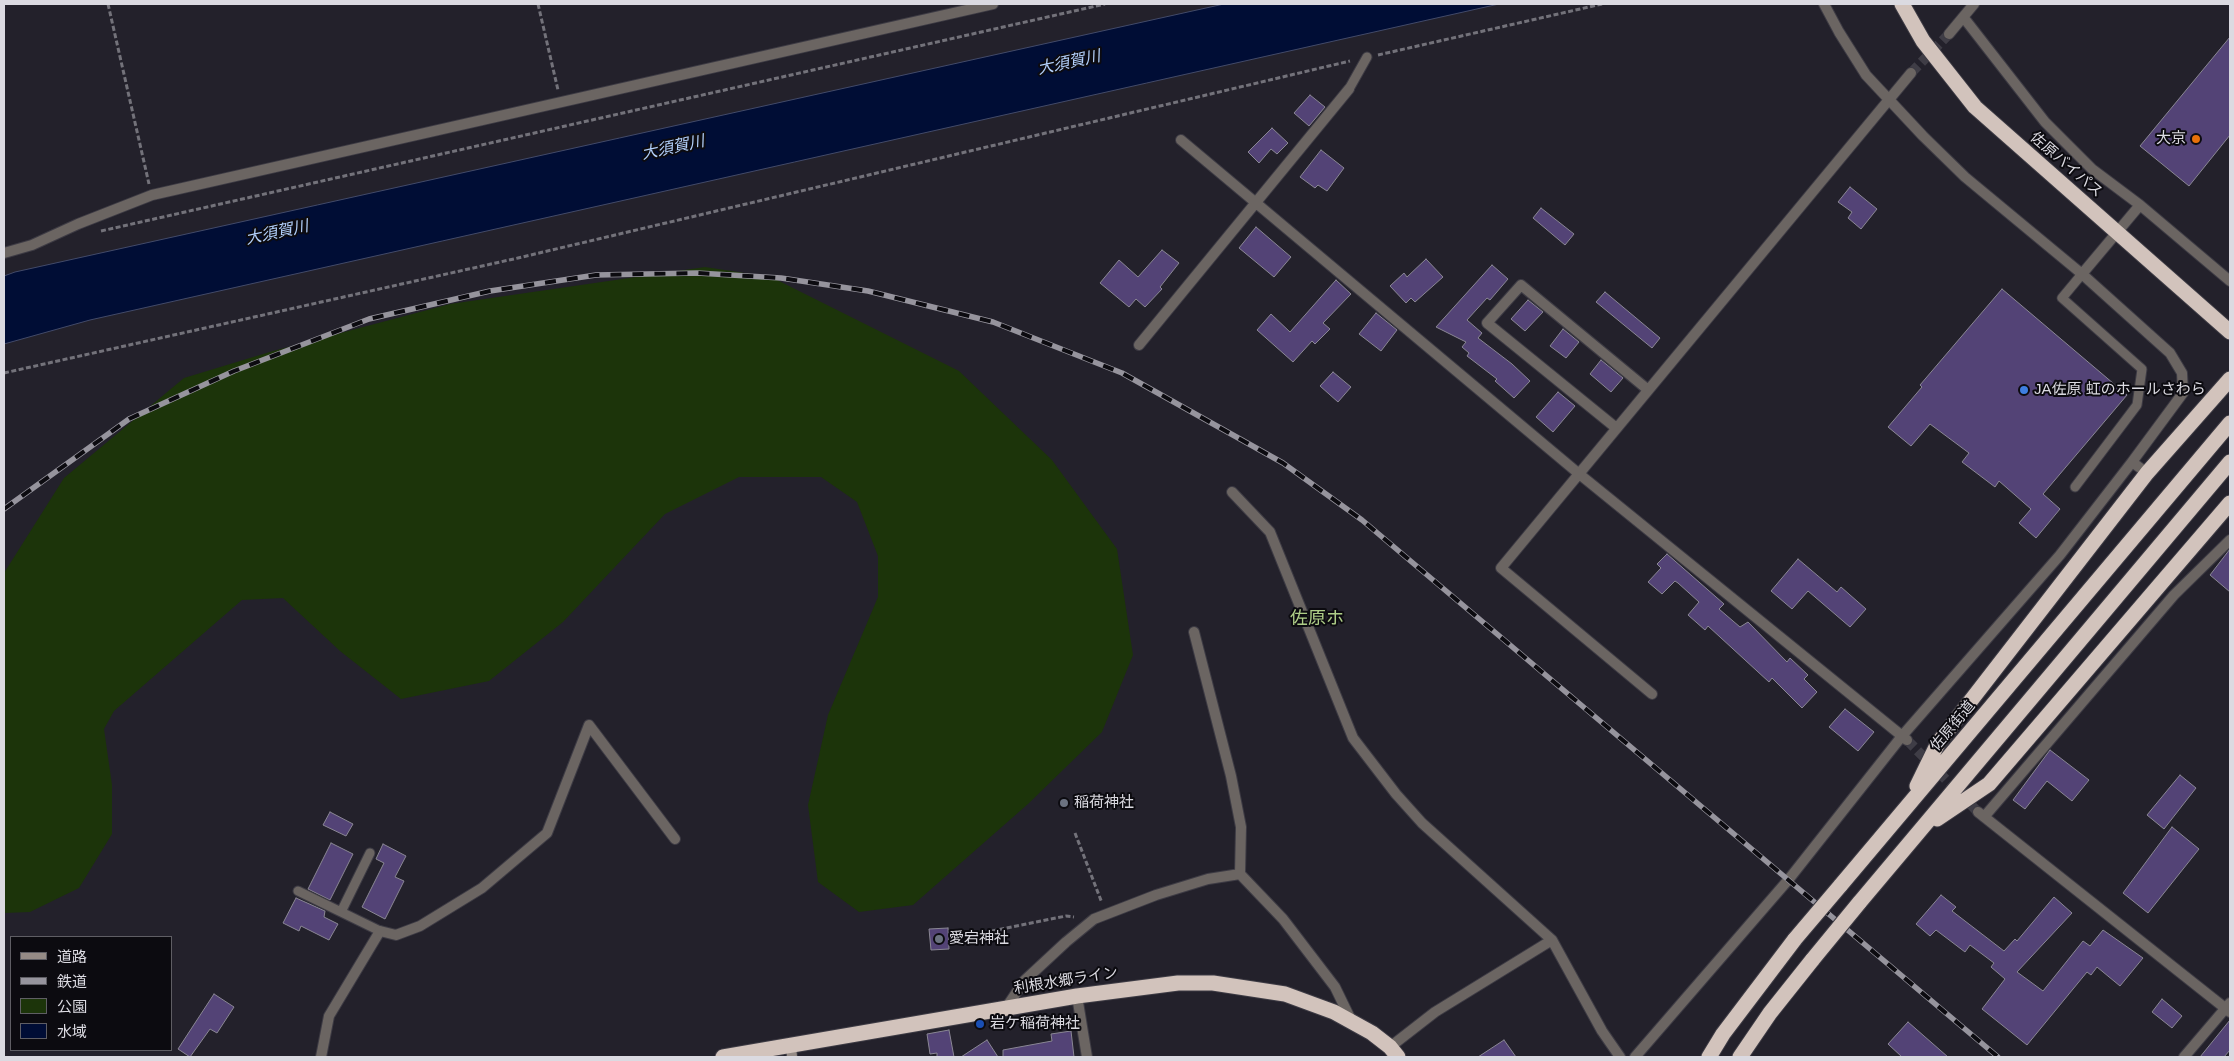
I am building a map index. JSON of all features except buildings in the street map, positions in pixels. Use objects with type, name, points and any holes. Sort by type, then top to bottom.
[{"type":"highway","name":"佐原バイパス","points":[[1902,4],[1923,41],[1965,97],[2027,155],[2230,332]]},
{"type":"highway","points":[[1907,808],[1938,743],[2147,473],[2230,379]]},
{"type":"highway","name":"佐原街道","points":[[1709,1057],[1723,1034],[1794,939],[1907,808],[2230,423]]},
{"type":"highway","points":[[1740,1057],[1770,1013],[1859,903],[2230,462]]},
{"type":"highway","points":[[1920,830],[1989,784],[2230,503]]},
{"type":"highway","name":"利根水郷ライン","points":[[723,1057],[792,1051],[1006,1008],[1076,996],[1178,983],[1213,983],[1285,994],[1352,1020],[1394,1052]]},
{"type":"street","points":[[4,253],[32,245],[78,224],[152,195],[993,4]]},
{"type":"street","points":[[1635,1057],[1789,879],[1904,738],[2060,555],[2183,393],[2182,372],[2170,353],[2082,274],[1965,177],[1866,75],[1824,4]]},
{"type":"street","points":[[1949,34],[1974,4]]},
{"type":"street","points":[[1964,18],[2045,122],[2092,169],[2140,205],[2230,281]]},
{"type":"street","points":[[1652,694],[1501,568],[1647,389],[1911,73]]},
{"type":"street","points":[[1139,345],[1349,90]]},
{"type":"street","points":[[1181,140],[1578,473],[1904,738]]},
{"type":"street","points":[[2082,274],[2140,205]]},
{"type":"street","points":[[1616,427],[1487,323],[1521,285],[1647,389]]},
{"type":"street","points":[[2132,462],[2147,473]]},
{"type":"street","points":[[1232,492],[1270,532],[1354,738],[1396,794],[1422,823],[1552,940],[1602,1031],[1620,1057]]},
{"type":"street","points":[[2184,1057],[2229,1007],[1981,815],[2174,595],[2230,540]]},
{"type":"street","points":[[1194,632],[1232,776],[1241,826],[1240,874],[1283,919],[1335,987],[1352,1020]]},
{"type":"street","points":[[321,1057],[329,1016],[380,931],[396,935],[420,926],[482,888],[547,833],[589,725],[675,838]]},
{"type":"street","points":[[1006,1008],[1024,981],[1094,919],[1106,913],[1208,879],[1240,874]]},
{"type":"street","points":[[1394,1052],[1435,1012],[1552,940]]},
{"type":"street","points":[[1076,996],[1087,1057]]},
{"type":"lane","points":[[1349,90],[1367,57]]},
{"type":"lane","points":[[2075,487],[2137,405],[2142,369],[2062,298],[2082,274]]},
{"type":"lane","points":[[341,912],[370,853]]},
{"type":"lane","points":[[298,891],[380,931]]},
{"type":"path","points":[[108,4],[152,195]]},
{"type":"path","points":[[538,4],[561,103]]},
{"type":"path","points":[[96,233],[1105,4]]},
{"type":"path","points":[[4,373],[518,258],[1367,57],[1602,4]]},
{"type":"path","points":[[1075,834],[1106,913]]},
{"type":"path","points":[[992,932],[1066,916],[1094,919]]},
{"type":"green space","points":[[705,267],[771,277],[959,371],[1052,460],[1117,549],[1133,655],[1102,732],[1028,804],[913,905],[859,912],[818,882],[808,805],[828,715],[878,597],[878,556],[857,502],[821,477],[739,477],[665,514],[563,622],[489,681],[401,699],[340,651],[283,598],[242,600],[114,711],[104,729],[112,785],[112,834],[79,888],[30,912],[4,913],[4,573],[64,478],[184,378],[273,351],[450,304]]},
{"type":"water","name":"大須賀川","points":[[1224,4],[1499,4],[90,320],[4,344],[4,276],[15,272]]},
{"type":"tunnel","points":[[1911,73],[1949,34]]},
{"type":"tunnel","points":[[1907,740],[1978,812]]},
{"type":"railway","points":[[4,509],[129,419],[234,371],[369,319],[490,291],[596,275],[697,273],[781,278],[868,291],[993,322],[1122,373],[1283,463],[1362,520],[1998,1057]]},
{"type":"place","name":"大京","points":[[2196,139]]},
{"type":"place","name":"JA佐原 虹のホールさわら","points":[[2024,390]]},
{"type":"place","name":"稲荷神社","points":[[1064,803]]},
{"type":"place","name":"愛宕神社","points":[[939,939]]},
{"type":"place","name":"岩ケ稲荷神社","points":[[980,1024]]},
{"type":"district","name":"佐原ホ","points":[[1317,619]]}]
